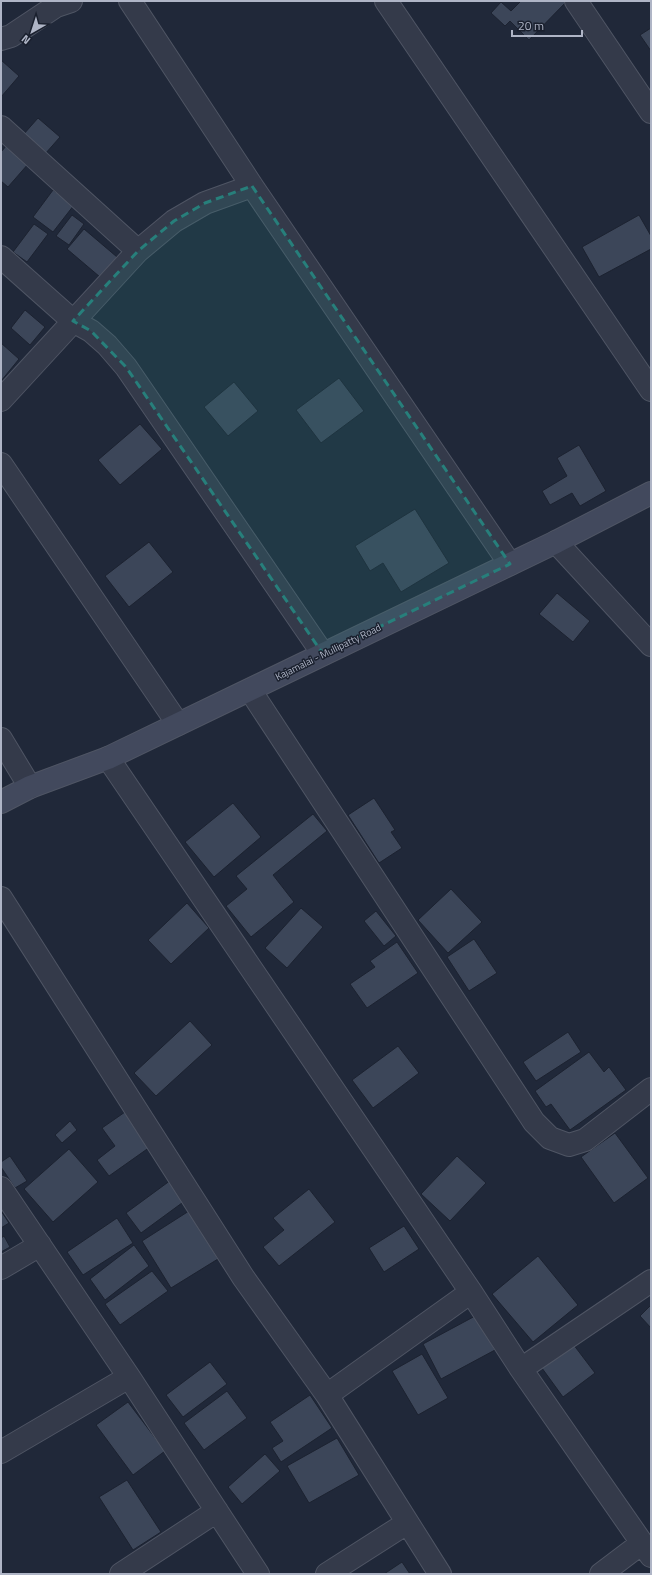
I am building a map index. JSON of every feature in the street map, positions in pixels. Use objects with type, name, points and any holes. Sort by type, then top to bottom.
[{"type":"main road","name":"Kajamalai - Mullipatty Road","points":[[1,802],[30,787],[108,758],[556,542],[651,493]]},
{"type":"street","points":[[1,39],[12,36],[56,6],[71,1]]},
{"type":"street","points":[[130,1],[252,186],[510,564]]},
{"type":"street","points":[[386,1],[651,390]]},
{"type":"street","points":[[576,1],[651,112]]},
{"type":"street","points":[[1,127],[138,251]]},
{"type":"street","points":[[2,396],[138,251],[174,221],[205,203],[252,186]]},
{"type":"street","points":[[1,257],[73,321],[96,335],[126,367],[322,654]]},
{"type":"street","points":[[1,464],[178,724]]},
{"type":"street","points":[[556,542],[651,645]]},
{"type":"street","points":[[250,690],[534,1122],[550,1138],[569,1145],[585,1140],[651,1089]]},
{"type":"street","points":[[1,739],[30,787]]},
{"type":"street","points":[[108,758],[471,1292],[521,1369],[647,1550],[601,1574]]},
{"type":"street","points":[[1,898],[243,1277],[327,1395],[440,1574]]},
{"type":"street","points":[[1,1188],[129,1377],[258,1574]]},
{"type":"street","points":[[1,1268],[40,1245]]},
{"type":"street","points":[[521,1369],[651,1281]]},
{"type":"street","points":[[327,1395],[471,1292]]},
{"type":"street","points":[[1,1452],[129,1377]]},
{"type":"street","points":[[121,1574],[217,1511]]},
{"type":"street","points":[[327,1574],[407,1523]]},
{"type":"highlighted area","points":[[252,186],[510,564],[323,654],[126,367],[91,331],[73,321],[138,251],[174,221],[205,203]]},
{"type":"building","points":[[521,1],[567,1],[529,40],[510,21],[505,26],[491,13],[501,2],[511,11]]},
{"type":"building","points":[[651,28],[651,51],[640,35]]},
{"type":"building","points":[[1,60],[19,76],[1,97]]},
{"type":"building","points":[[38,118],[60,137],[45,154],[23,135]]},
{"type":"building","points":[[7,145],[29,163],[8,187],[1,181],[1,152]]},
{"type":"building","points":[[53,190],[74,205],[53,232],[33,217]]},
{"type":"building","points":[[72,215],[84,224],[69,245],[56,236]]},
{"type":"building","points":[[639,215],[651,236],[651,249],[599,277],[582,247]]},
{"type":"building","points":[[34,224],[48,234],[27,262],[13,252]]},
{"type":"building","points":[[84,229],[117,257],[100,277],[67,249]]},
{"type":"building","points":[[25,310],[45,327],[30,345],[11,328]]},
{"type":"building","points":[[1,343],[19,359],[1,381]]},
{"type":"building","points":[[339,378],[364,411],[321,443],[296,410]]},
{"type":"building","points":[[234,382],[258,411],[228,436],[204,407]]},
{"type":"building","points":[[140,424],[162,449],[120,485],[98,460]]},
{"type":"building","points":[[579,445],[606,491],[580,506],[572,493],[550,505],[542,491],[567,476],[557,458]]},
{"type":"building","points":[[415,509],[449,563],[401,592],[383,563],[370,571],[355,546]]},
{"type":"building","points":[[149,542],[173,572],[129,607],[105,576]]},
{"type":"building","points":[[557,593],[590,621],[573,642],[539,614]]},
{"type":"building","points":[[374,798],[395,830],[391,832],[402,848],[379,863],[348,815]]},
{"type":"building","points":[[233,803],[261,837],[214,877],[185,842]]},
{"type":"building","points":[[313,814],[327,831],[273,875],[294,902],[251,937],[226,906],[247,889],[236,876]]},
{"type":"building","points":[[451,889],[482,922],[448,953],[418,920]]},
{"type":"building","points":[[187,903],[209,928],[171,964],[148,940]]},
{"type":"building","points":[[301,908],[323,927],[287,968],[265,948]]},
{"type":"building","points":[[376,911],[396,936],[384,946],[364,921]]},
{"type":"building","points":[[474,939],[497,973],[469,991],[447,957]]},
{"type":"building","points":[[397,942],[418,973],[367,1008],[350,984],[375,967],[370,961]]},
{"type":"building","points":[[190,1021],[212,1045],[156,1096],[134,1073]]},
{"type":"building","points":[[568,1032],[581,1052],[536,1081],[523,1062]]},
{"type":"building","points":[[398,1046],[419,1073],[373,1108],[352,1080]]},
{"type":"building","points":[[589,1052],[604,1072],[609,1067],[626,1090],[570,1130],[551,1104],[546,1107],[535,1091]]},
{"type":"building","points":[[125,1112],[150,1147],[109,1176],[97,1160],[115,1146],[102,1128]]},
{"type":"building","points":[[70,1121],[77,1130],[62,1143],[55,1135]]},
{"type":"building","points":[[615,1133],[648,1178],[614,1203],[581,1157]]},
{"type":"building","points":[[69,1149],[98,1182],[53,1222],[24,1189]]},
{"type":"building","points":[[10,1156],[27,1181],[15,1188],[1,1167],[1,1162]]},
{"type":"building","points":[[457,1156],[486,1183],[450,1221],[421,1194]]},
{"type":"building","points":[[171,1180],[186,1200],[141,1233],[126,1213]]},
{"type":"building","points":[[309,1189],[335,1222],[279,1266],[263,1247],[284,1230],[273,1218]]},
{"type":"building","points":[[1,1211],[9,1223],[1,1228]]},
{"type":"building","points":[[189,1211],[218,1259],[171,1288],[142,1241]]},
{"type":"building","points":[[117,1218],[133,1243],[83,1275],[67,1252]]},
{"type":"building","points":[[404,1226],[419,1249],[384,1272],[369,1248]]},
{"type":"building","points":[[4,1236],[10,1247],[1,1252],[1,1238]]},
{"type":"building","points":[[134,1245],[149,1266],[105,1300],[90,1279]]},
{"type":"building","points":[[538,1256],[578,1305],[533,1342],[492,1294]]},
{"type":"building","points":[[152,1271],[168,1291],[120,1325],[105,1304]]},
{"type":"building","points":[[651,1305],[651,1328],[640,1316]]},
{"type":"building","points":[[477,1315],[495,1350],[441,1379],[423,1344]]},
{"type":"building","points":[[570,1340],[595,1373],[563,1397],[539,1364]]},
{"type":"building","points":[[422,1354],[448,1398],[418,1415],[392,1371]]},
{"type":"building","points":[[210,1362],[227,1384],[183,1417],[166,1395]]},
{"type":"building","points":[[227,1391],[247,1418],[204,1450],[184,1423]]},
{"type":"building","points":[[310,1395],[332,1428],[281,1462],[272,1448],[283,1441],[270,1422]]},
{"type":"building","points":[[128,1402],[165,1451],[133,1475],[96,1425]]},
{"type":"building","points":[[337,1438],[359,1475],[309,1503],[287,1466]]},
{"type":"building","points":[[265,1454],[280,1471],[242,1504],[228,1487]]},
{"type":"building","points":[[127,1480],[161,1532],[133,1550],[99,1497]]},
{"type":"building","points":[[402,1562],[410,1574],[384,1574]]}]
